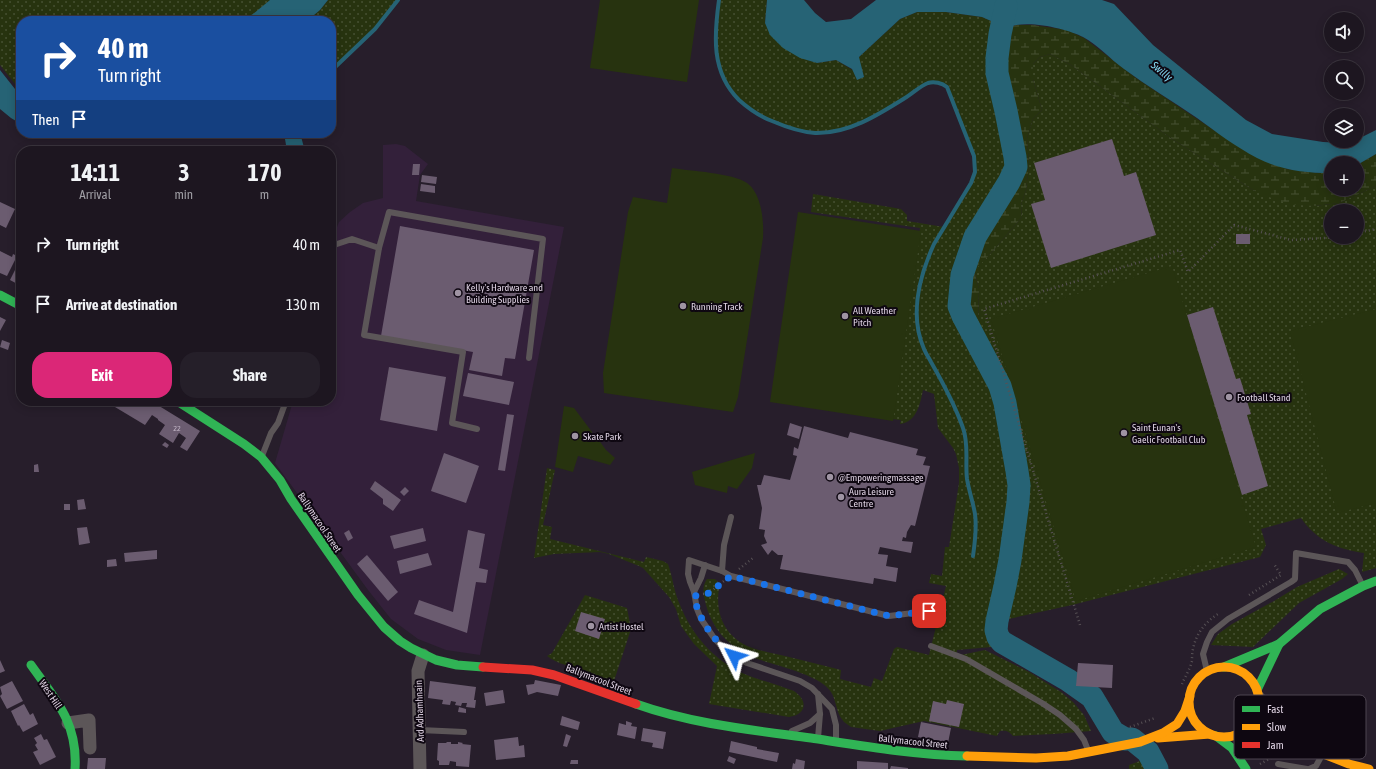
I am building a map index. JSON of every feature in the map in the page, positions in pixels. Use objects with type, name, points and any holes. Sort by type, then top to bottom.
[{"type":"main road","points":[[0,295],[16,303]]},
{"type":"main road","name":"Ballymacool Street","points":[[185,406],[244,444],[261,457],[280,480],[291,499],[358,595],[380,621],[400,641],[423,655],[457,664],[532,670],[554,674],[628,702],[665,714],[715,725],[918,753],[1036,763],[1141,742]]},
{"type":"main road","points":[[1141,742],[1163,733],[1177,724],[1185,712],[1197,680],[1207,672],[1224,667],[1279,644],[1320,609],[1363,586],[1376,581]]},
{"type":"main road","points":[[1258,694],[1279,644]]},
{"type":"main road","name":"West Hill","points":[[31,665],[53,696],[72,730],[76,752],[75,769]]},
{"type":"main road","points":[[1224,667],[1236,669],[1246,674],[1254,683],[1258,694]]},
{"type":"main road","points":[[1190,696],[1190,708],[1194,720],[1202,729],[1213,735],[1234,751]]},
{"type":"main road","points":[[1141,742],[1165,737],[1234,735]]},
{"type":"main road","points":[[1240,759],[1247,769]]},
{"type":"main road","points":[[1245,759],[1247,769]]},
{"type":"main road","points":[[1336,759],[1369,769]]},
{"type":"street","name":"Ard Adhamhnain","points":[[420,769],[418,671],[423,655]]},
{"type":"street","points":[[68,723],[89,720],[90,748]]},
{"type":"lane","points":[[477,428],[452,423],[463,352],[364,335],[379,248],[389,212],[543,239],[529,358]]},
{"type":"lane","points":[[336,244],[352,239],[379,248]]},
{"type":"lane","points":[[261,457],[271,433],[278,423],[284,406]]},
{"type":"lane","points":[[722,571],[724,545],[731,517]]},
{"type":"lane","points":[[1207,672],[1203,654],[1206,642],[1212,632],[1228,619],[1295,579],[1296,553],[1348,562],[1355,570],[1363,586]]},
{"type":"lane","points":[[836,742],[836,725],[832,709],[808,684],[747,663],[723,648],[714,638],[701,619],[697,609],[688,574],[689,560],[722,571],[731,576],[889,616],[929,611]]},
{"type":"lane","points":[[694,594],[705,565]]},
{"type":"lane","points":[[931,646],[966,659],[987,670],[1060,715],[1076,729],[1084,740],[1089,753]]},
{"type":"lane","points":[[818,694],[820,714],[818,740]]},
{"type":"lane","points":[[784,735],[810,723],[820,714]]},
{"type":"lane","points":[[420,730],[464,732]]},
{"type":"lane","points":[[1278,764],[1308,769],[1316,766],[1320,759]]},
{"type":"path","points":[[1080,625],[984,309],[1180,250],[1188,272],[1234,225],[1291,240],[1324,238]]},
{"type":"path","points":[[1364,232],[1376,229]]},
{"type":"path","points":[[694,594],[709,593],[753,558]]},
{"type":"shaded area","points":[[396,144],[405,146],[428,164],[420,175],[416,201],[564,227],[480,655],[446,650],[418,639],[391,619],[275,463],[292,406],[336,406],[336,230],[339,222],[363,203],[383,198],[383,145]]},
{"type":"green space","points":[[0,0],[274,0],[254,16],[16,16],[16,85],[0,65]]},
{"type":"green space","points":[[328,0],[398,0],[375,29],[336,66],[336,16],[313,16]]},
{"type":"green space","points":[[600,0],[699,0],[687,82],[590,68]]},
{"type":"green space","points":[[719,0],[767,0],[765,23],[817,63],[836,60],[864,77],[858,58],[900,19],[917,12],[946,12],[982,17],[991,21],[1000,31],[997,73],[1006,111],[1016,167],[1009,182],[975,237],[962,275],[959,306],[987,361],[986,344],[979,331],[979,289],[974,270],[992,252],[1022,217],[1021,205],[1026,190],[1029,165],[1027,138],[1033,119],[1042,110],[1033,79],[1033,64],[1040,57],[1050,54],[1071,65],[1172,139],[1253,190],[1315,206],[1324,205],[1324,244],[1364,244],[1364,204],[1331,204],[1339,203],[1354,196],[1364,196],[1364,192],[1376,186],[1376,568],[1362,572],[1364,553],[1345,549],[1328,543],[1314,533],[1301,518],[1261,529],[1266,545],[1260,557],[1072,605],[1004,620],[1013,587],[1023,530],[1024,496],[1019,486],[1012,544],[1005,586],[998,615],[998,637],[992,647],[957,650],[956,656],[985,650],[1029,672],[1061,692],[1073,702],[1084,715],[1091,731],[1013,736],[1009,732],[1000,731],[997,736],[924,721],[880,731],[851,727],[841,718],[831,692],[817,680],[752,657],[735,647],[721,635],[711,619],[703,592],[704,584],[707,579],[715,579],[720,584],[718,593],[719,611],[726,628],[738,641],[756,649],[841,670],[840,679],[871,687],[874,678],[882,681],[894,649],[897,647],[929,655],[946,586],[929,583],[931,574],[942,576],[945,547],[949,547],[959,483],[959,468],[953,448],[938,428],[934,394],[923,390],[917,412],[906,423],[900,424],[901,420],[891,419],[920,228],[811,212],[813,194],[901,209],[907,215],[907,221],[944,227],[971,183],[975,171],[975,163],[969,142],[947,88],[938,83],[930,82],[925,84],[902,100],[872,117],[850,127],[839,130],[815,133],[798,130],[758,115],[739,100],[723,78],[717,53],[716,27]]},
{"type":"green space","points":[[1017,25],[1033,25],[1067,30],[1084,38],[1136,78],[1224,137],[1287,169],[1324,173],[1324,196],[1354,196],[1339,203],[1315,206],[1297,205],[1276,200],[1253,190],[1172,139],[1071,65],[1050,54],[1040,57],[1033,64],[1033,79],[1042,110],[1033,119],[1027,138],[1029,165],[1026,190],[1021,205],[1022,217],[974,271],[979,289],[979,331],[986,344],[988,362],[959,306],[962,275],[975,237],[1009,182],[1016,167],[1006,111],[997,73],[1000,33],[1004,28]]},
{"type":"green space","points":[[1376,154],[1376,186],[1364,192],[1364,161]]},
{"type":"green space","name":"Running Track","points":[[672,168],[732,177],[747,183],[756,194],[761,209],[763,238],[738,397],[733,412],[604,393],[603,373],[628,212],[633,197],[667,203]]},
{"type":"green space","name":"All Weather Pitch","points":[[798,212],[921,231],[893,421],[770,402]]},
{"type":"green space","name":"Saint Eunan's Gaelic Football Club","points":[[1172,266],[1256,547],[1076,601],[991,319]]},
{"type":"green space","points":[[1376,309],[1376,503],[1337,513],[1290,331]]},
{"type":"green space","name":"Skate Park","points":[[564,406],[574,408],[592,432],[590,439],[598,439],[606,450],[615,458],[610,465],[578,456],[573,472],[555,467]]},
{"type":"green space","points":[[755,453],[752,468],[737,489],[728,486],[727,493],[695,485],[692,472]]},
{"type":"green space","points":[[547,468],[555,470],[543,525],[552,527],[550,539],[644,562],[646,557],[663,561],[668,564],[676,595],[685,616],[697,636],[705,645],[722,661],[742,673],[794,691],[802,699],[804,707],[802,711],[795,716],[789,717],[709,704],[717,666],[694,644],[681,626],[676,609],[669,597],[643,568],[609,554],[600,552],[554,554],[534,558]]},
{"type":"green space","points":[[1339,569],[1348,574],[1342,579],[1299,603],[1253,647],[1211,645],[1218,634],[1232,624],[1297,587]]},
{"type":"green space","points":[[585,595],[627,608],[631,629],[613,684],[583,670],[560,663],[547,656],[552,653]]},
{"type":"green space","points":[[1140,761],[1144,763],[1146,769],[1129,769],[1129,765]]},
{"type":"water","points":[[270,0],[328,0],[313,16],[249,16]]},
{"type":"water","name":"Swilly","points":[[767,0],[804,0],[815,13],[826,22],[851,19],[876,0],[1102,0],[1114,4],[1153,45],[1246,120],[1272,134],[1324,142],[1324,148],[1364,148],[1364,136],[1376,130],[1376,154],[1364,161],[1364,156],[1324,156],[1324,173],[1293,170],[1266,162],[1249,154],[1219,134],[1119,65],[1088,40],[1065,30],[1052,27],[1027,24],[1016,25],[1006,28],[1000,34],[1000,31],[991,21],[982,17],[946,12],[917,12],[900,19],[859,57],[864,77],[857,80],[852,69],[836,60],[817,63],[800,58],[783,48],[770,35],[765,23]]},
{"type":"water","points":[[0,70],[16,90],[16,121],[0,109]]},
{"type":"water","points":[[285,138],[301,138],[304,146],[286,146]]},
{"type":"building","points":[[1112,139],[1124,176],[1136,172],[1156,235],[1051,268],[1031,204],[1045,200],[1034,163]]},
{"type":"building","points":[[413,164],[420,164],[419,175],[412,175]]},
{"type":"building","points":[[422,175],[437,177],[436,184],[421,182]]},
{"type":"building","points":[[421,184],[435,186],[435,193],[420,191]]},
{"type":"building","points":[[0,202],[15,209],[6,228],[0,225]]},
{"type":"building","name":"Kelly's Hardware and Building Supplies","points":[[400,226],[534,250],[515,359],[505,358],[502,376],[469,370],[473,352],[381,336]]},
{"type":"building","points":[[1236,234],[1250,234],[1250,244],[1236,244]]},
{"type":"building","points":[[0,251],[12,257],[13,254],[16,256],[7,276],[0,273]]},
{"type":"building","points":[[16,268],[16,283],[10,280]]},
{"type":"building","name":"Football Stand","points":[[1213,307],[1236,379],[1240,378],[1251,414],[1247,415],[1268,486],[1242,495],[1187,315]]},
{"type":"building","points":[[0,317],[6,320],[0,331]]},
{"type":"building","points":[[2,340],[10,343],[8,350],[0,347]]},
{"type":"building","points":[[389,367],[446,377],[437,431],[380,420]]},
{"type":"building","points":[[468,373],[514,382],[509,405],[463,396]]},
{"type":"building","points":[[113,406],[159,406],[200,431],[187,451],[180,447],[186,438],[179,433],[173,443],[159,434],[165,425],[152,415],[145,425]]},
{"type":"building","points":[[507,414],[514,415],[505,471],[498,470]]},
{"type":"building","points":[[790,423],[802,427],[799,439],[787,435]]},
{"type":"building","name":"Aura Leisure Centre","points":[[804,426],[848,438],[850,432],[918,449],[916,455],[926,457],[923,465],[930,466],[915,526],[911,525],[907,532],[906,538],[903,537],[902,541],[913,542],[911,553],[880,547],[878,554],[888,555],[886,566],[898,568],[896,582],[874,578],[873,584],[780,569],[783,555],[778,555],[772,550],[768,555],[761,545],[767,543],[764,536],[765,530],[759,529],[762,508],[757,485],[761,485],[764,475],[790,480],[797,456],[793,455],[794,447],[798,449]]},
{"type":"building","points":[[165,442],[169,445],[167,448],[162,445]]},
{"type":"building","points":[[444,453],[479,466],[466,503],[431,491]]},
{"type":"building","points":[[38,464],[39,472],[34,472],[34,465]]},
{"type":"building","points":[[375,481],[401,500],[393,511],[383,504],[383,499],[370,489]]},
{"type":"building","points":[[405,487],[409,491],[404,496],[400,492]]},
{"type":"building","points":[[84,499],[86,509],[78,510],[77,500]]},
{"type":"building","points":[[64,504],[70,504],[70,510],[64,510]]},
{"type":"building","points":[[87,527],[90,543],[79,545],[77,528]]},
{"type":"building","points":[[423,528],[426,541],[394,549],[390,536]]},
{"type":"building","points":[[349,530],[353,538],[348,541],[344,533]]},
{"type":"building","points":[[468,530],[485,534],[479,568],[488,570],[486,583],[476,582],[467,633],[414,614],[419,600],[453,612]]},
{"type":"building","points":[[157,550],[157,559],[125,562],[124,553]]},
{"type":"building","points":[[428,553],[432,565],[400,574],[397,561]]},
{"type":"building","points":[[367,555],[398,592],[388,601],[357,564]]},
{"type":"building","points":[[116,559],[117,566],[107,567],[107,560]]},
{"type":"building","points":[[581,612],[605,619],[599,639],[575,631]]},
{"type":"building","points":[[0,660],[5,671],[0,673]]},
{"type":"building","points":[[1078,663],[1113,665],[1112,688],[1076,686]]},
{"type":"building","points":[[535,680],[561,685],[558,696],[537,692],[528,695],[526,685],[534,684]]},
{"type":"building","points":[[12,681],[23,701],[7,709],[0,696],[2,694],[0,687]]},
{"type":"building","points":[[430,681],[476,687],[474,700],[476,700],[475,708],[466,707],[467,703],[462,703],[461,706],[455,705],[456,702],[451,701],[450,705],[442,704],[443,700],[428,698]]},
{"type":"building","points":[[503,690],[505,703],[486,706],[484,693]]},
{"type":"building","points":[[947,700],[964,704],[959,727],[929,721],[933,701],[946,704]]},
{"type":"building","points":[[24,704],[30,715],[33,713],[38,724],[23,732],[19,725],[18,726],[11,711]]},
{"type":"building","points":[[459,707],[466,709],[466,713],[458,712]]},
{"type":"building","points":[[562,716],[580,722],[578,730],[560,725]]},
{"type":"building","points":[[626,721],[632,723],[631,726],[637,727],[635,739],[617,735],[619,723],[626,725]]},
{"type":"building","points":[[921,722],[951,728],[948,743],[918,737]]},
{"type":"building","points":[[643,728],[666,732],[663,749],[652,747],[653,743],[641,741]]},
{"type":"building","points":[[41,734],[44,740],[47,739],[56,757],[40,765],[33,752],[38,750],[35,745],[37,743],[34,738]]},
{"type":"building","points":[[566,734],[571,736],[567,747],[563,746]]},
{"type":"building","points":[[518,737],[519,746],[524,745],[525,757],[496,760],[494,740]]},
{"type":"building","points":[[731,741],[757,747],[757,749],[779,753],[777,762],[729,752]]},
{"type":"building","points":[[451,742],[451,744],[458,744],[458,742],[471,745],[469,767],[456,766],[456,762],[450,761],[449,765],[439,765],[439,761],[437,760],[438,743]]},
{"type":"building","points":[[729,756],[736,759],[734,764],[727,761]]},
{"type":"building","points":[[88,758],[106,758],[105,769],[87,769]]},
{"type":"building","points":[[796,759],[805,761],[804,769],[792,769],[793,763],[795,764]]},
{"type":"building","points":[[571,760],[578,760],[578,764],[570,764]]},
{"type":"building","points":[[857,761],[888,763],[888,769],[857,769]]},
{"type":"building","points":[[891,766],[908,768],[908,769],[890,769]]},
{"type":"waterway","points":[[336,66],[375,29],[398,0]]},
{"type":"waterway","points":[[719,0],[716,40],[719,66],[723,78],[739,100],[754,112],[783,125],[798,130],[815,133],[839,130],[851,127],[873,117],[928,83],[933,82],[943,84],[947,87],[974,156],[975,172],[971,183],[934,244],[924,270],[918,296],[917,323],[924,349],[953,403],[965,434],[966,473],[976,519],[976,535],[973,556]]},
{"type":"waterway","points":[[1006,6],[1000,34],[997,73],[1006,111],[1016,167],[1009,182],[975,237],[962,275],[959,306],[1000,386],[1005,403],[1019,485],[1010,560],[996,630],[998,637],[1002,642],[1068,680],[1092,697],[1113,732],[1125,739],[1132,739],[1148,752],[1157,769]]},
{"type":"traffic: fast","points":[[0,295],[16,303]]},
{"type":"traffic: fast","points":[[185,406],[244,444],[261,457],[280,480],[291,499],[358,595],[384,627],[400,641],[411,648],[436,660],[457,665],[483,667]]},
{"type":"traffic: fast","points":[[1224,667],[1279,644],[1320,609],[1363,586],[1376,581]]},
{"type":"traffic: fast","points":[[1257,690],[1279,644]]},
{"type":"traffic: fast","points":[[31,665],[64,713],[73,738],[75,769]]},
{"type":"traffic: fast","points":[[636,704],[679,717],[744,729],[889,750],[967,756]]},
{"type":"traffic: fast","points":[[1216,736],[1234,751]]},
{"type":"traffic: fast","points":[[1239,759],[1246,769]]},
{"type":"traffic: slow","points":[[1234,735],[1224,737],[1217,736],[1199,727],[1192,715],[1189,702],[1195,683],[1199,677],[1211,670],[1224,667],[1231,668],[1249,677],[1258,695]]},
{"type":"traffic: slow","points":[[967,756],[1036,758],[1068,756],[1140,742],[1163,733],[1177,724],[1185,711],[1190,696]]},
{"type":"traffic: slow","points":[[1158,738],[1210,734]]},
{"type":"traffic: slow","points":[[1336,759],[1369,769]]},
{"type":"traffic: jam","points":[[483,667],[532,670],[554,675],[636,704]]},
{"type":"place","name":"Kelly's Hardware and Building Supplies","points":[[458,293]]},
{"type":"place","name":"Running Track","points":[[683,306]]},
{"type":"place","name":"All Weather Pitch","points":[[845,316]]},
{"type":"place","name":"Football Stand","points":[[1229,397]]},
{"type":"place","name":"Saint Eunan's Gaelic Football Club","points":[[1124,433]]},
{"type":"place","name":"Skate Park","points":[[575,436]]},
{"type":"place","name":"@Empoweringmassage","points":[[830,477]]},
{"type":"place","name":"Aura Leisure Centre","points":[[841,497]]},
{"type":"place","name":"Artist Hostel","points":[[591,626]]},
{"type":"route","points":[[734,656],[723,648],[707,628],[701,619],[694,596],[709,593],[731,576],[889,616],[929,611]]}]
